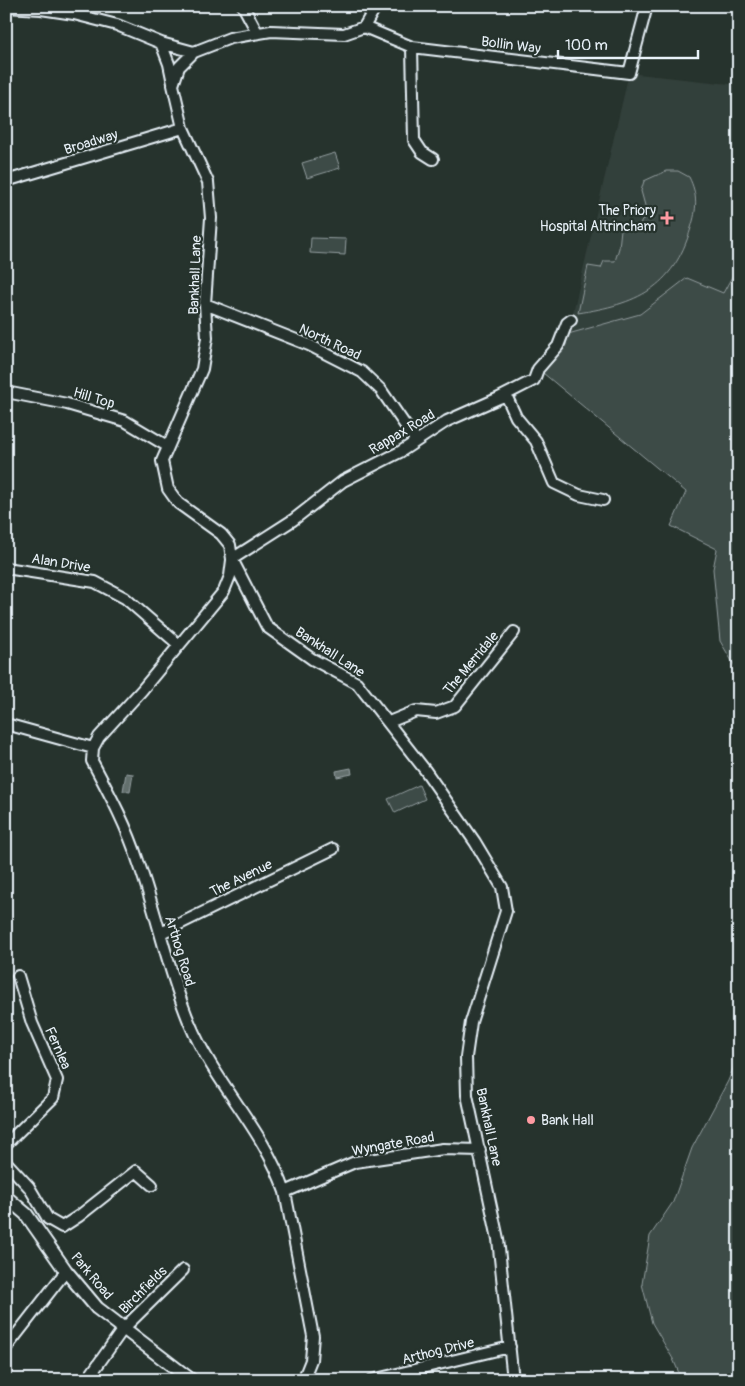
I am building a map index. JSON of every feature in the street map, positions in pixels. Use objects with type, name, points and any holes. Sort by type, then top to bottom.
[{"type":"main road","name":"Park Road","points":[[6,1197],[26,1214],[66,1271],[96,1308],[160,1354],[191,1380]]},
{"type":"street","points":[[243,6],[257,32]]},
{"type":"street","points":[[174,85],[178,66],[194,52],[230,38],[271,30],[344,34],[364,27],[376,6]]},
{"type":"street","name":"Bollin Way","points":[[364,27],[412,46],[629,73],[647,6]]},
{"type":"street","points":[[6,7],[41,9],[74,14],[117,25],[161,43],[194,52]]},
{"type":"street","name":"Bankhall Lane","points":[[161,43],[169,64],[183,128],[208,182],[211,218],[205,304],[208,338],[202,369],[186,410],[167,446],[162,461],[168,489],[178,503],[221,534],[230,545],[232,559],[268,627],[312,658],[356,683],[389,722],[470,834],[502,887],[506,911],[470,1022],[466,1057],[467,1095],[498,1239],[513,1380]]},
{"type":"street","points":[[412,46],[413,130],[418,148],[433,159]]},
{"type":"street","name":"Broadway","points":[[6,181],[183,128]]},
{"type":"street","name":"North Road","points":[[205,304],[309,345],[362,372],[381,390],[416,442]]},
{"type":"street","name":"Rappax Road","points":[[232,559],[293,520],[343,481],[416,442],[447,421],[506,395],[534,380],[538,369],[558,346],[567,323],[571,320]]},
{"type":"street","name":"Hill Top","points":[[6,392],[67,404],[125,421],[167,446]]},
{"type":"street","points":[[506,395],[516,417],[536,441],[554,483],[579,495],[603,500]]},
{"type":"street","points":[[6,724],[93,748],[99,737],[224,591],[230,576],[232,559]]},
{"type":"street","name":"Alan Drive","points":[[6,568],[95,582],[125,598],[180,644]]},
{"type":"street","name":"The Merridale","points":[[389,722],[416,711],[436,713],[455,706],[514,632]]},
{"type":"street","name":"Arthog Road","points":[[93,748],[92,761],[138,859],[181,1000],[197,1040],[259,1135],[278,1172],[285,1192],[313,1336],[311,1360],[303,1380]]},
{"type":"street","name":"The Avenue","points":[[161,933],[333,849]]},
{"type":"street","name":"Fernlea","points":[[6,1144],[53,1098],[57,1080],[32,1023],[18,976]]},
{"type":"street","name":"Wyngate Road","points":[[285,1192],[356,1162],[442,1149],[480,1150]]},
{"type":"street","points":[[6,1162],[30,1187],[48,1219],[62,1227],[80,1216],[136,1171],[152,1185]]},
{"type":"street","name":"Birchfields","points":[[87,1380],[123,1329],[183,1270]]},
{"type":"street","points":[[6,1348],[66,1271]]},
{"type":"street","name":"Arthog Drive","points":[[372,1380],[510,1347]]},
{"type":"shaded area","name":"The Priory Hospital Altrincham","points":[[629,73],[739,85],[739,264],[723,293],[687,279],[640,314],[568,334]]},
{"type":"shaded area","points":[[335,153],[340,168],[307,178],[302,163]]},
{"type":"shaded area","points":[[666,171],[678,171],[689,177],[695,196],[691,228],[674,266],[650,290],[634,298],[618,304],[578,313],[588,266],[601,268],[604,261],[615,261],[619,248],[621,229],[640,224],[647,213],[641,191],[644,181]]},
{"type":"shaded area","points":[[311,238],[346,239],[345,255],[310,253]]},
{"type":"shaded area","points":[[739,264],[739,673],[720,641],[713,569],[717,549],[671,526],[686,492],[543,373],[566,345],[568,334],[640,314],[687,278],[723,293]]},
{"type":"shaded area","points":[[351,768],[352,774],[337,777],[336,771]]},
{"type":"shaded area","points":[[126,773],[133,774],[130,792],[123,791]]},
{"type":"shaded area","points":[[419,785],[425,799],[395,813],[388,799]]},
{"type":"shaded area","points":[[739,1054],[739,1325],[736,1326],[736,1358],[739,1362],[739,1380],[682,1380],[673,1359],[652,1323],[642,1284],[650,1236],[673,1202],[692,1148],[728,1081]]},
{"type":"place","name":"The Priory Hospital Altrincham","points":[[667,218]]},
{"type":"place","name":"Bank Hall","points":[[531,1120]]}]
